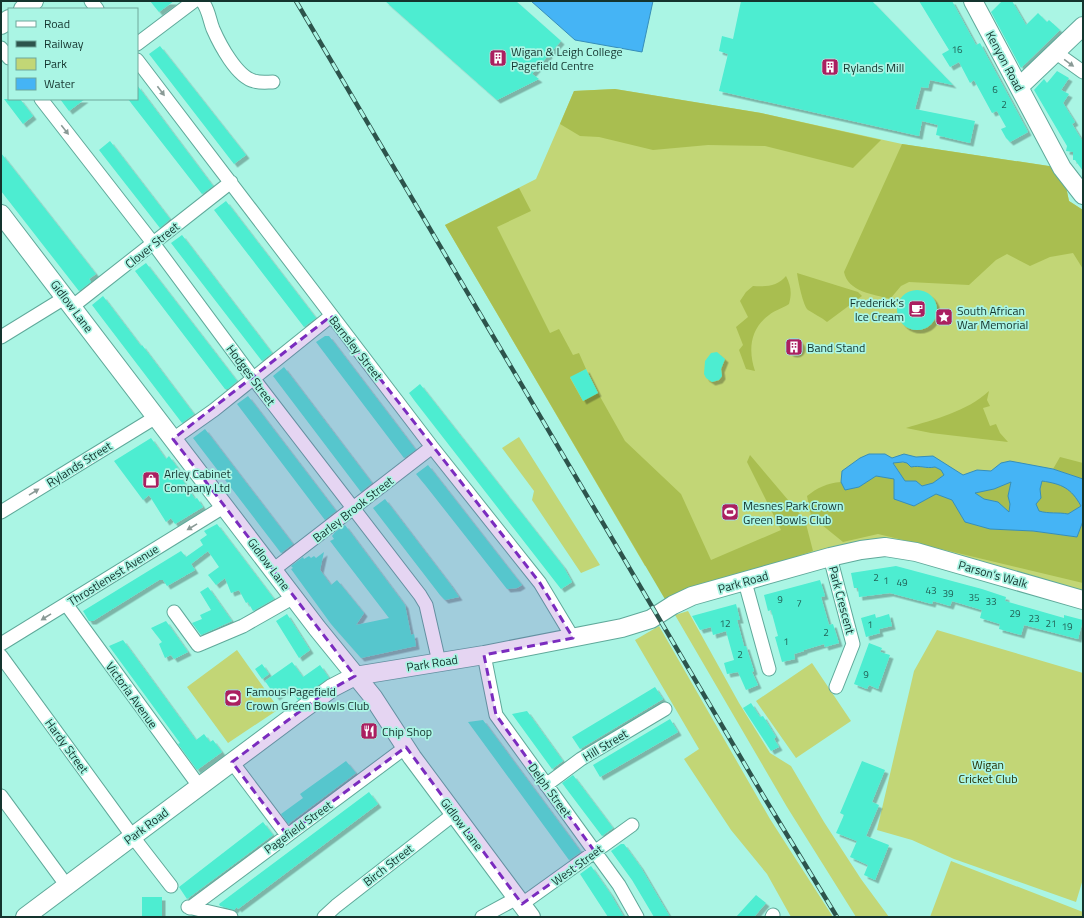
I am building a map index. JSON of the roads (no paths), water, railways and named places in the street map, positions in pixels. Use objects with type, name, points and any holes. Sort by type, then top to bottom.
[{"type":"main road","points":[[24,8],[34,1]]},
{"type":"main road","name":"Kenyon Road","points":[[979,4],[1036,121],[1062,168],[1083,195]]},
{"type":"main road","points":[[1019,87],[1083,26]]},
{"type":"main road","name":"Gidlow Lane","points":[[1,214],[273,570],[373,697],[406,747],[454,814],[523,906]]},
{"type":"main road","name":"Park Road","points":[[25,917],[324,694],[355,676],[484,655],[639,623],[651,619],[684,599],[830,558],[872,548],[902,548]]},
{"type":"main road","name":"Parson's Walk","points":[[902,548],[1083,600]]},
{"type":"street","points":[[138,43],[194,1]]},
{"type":"street","points":[[202,1],[208,11],[220,42],[241,74],[254,81],[273,82]]},
{"type":"street","points":[[1,48],[8,57]]},
{"type":"street","points":[[1055,52],[1083,72]]},
{"type":"street","name":"Barnsley Street","points":[[138,61],[231,182],[331,316],[432,447],[540,583],[572,638]]},
{"type":"street","name":"Hodges Street","points":[[42,100],[153,243],[253,378],[426,604],[439,662]]},
{"type":"street","name":"Clover Street","points":[[1,337],[69,302],[153,243],[231,182]]},
{"type":"street","points":[[173,439],[331,316]]},
{"type":"street","name":"Rylands Street","points":[[1,512],[156,417]]},
{"type":"street","name":"Barley Brook Street","points":[[273,570],[432,447]]},
{"type":"street","name":"Throstlenest Avenue","points":[[1,644],[225,506]]},
{"type":"street","name":"Park Crescent","points":[[830,558],[853,644],[836,687]]},
{"type":"street","points":[[745,582],[769,669]]},
{"type":"street","points":[[174,612],[198,644],[243,626],[294,597]]},
{"type":"street","name":"Victoria Avenue","points":[[66,604],[199,786]]},
{"type":"street","name":"Delph Street","points":[[484,655],[496,715],[619,885],[637,917]]},
{"type":"street","name":"Hardy Street","points":[[1,656],[133,837],[171,886]]},
{"type":"street","name":"Hill Street","points":[[546,785],[581,759],[666,709]]},
{"type":"street","name":"Pagefield Street","points":[[232,917],[189,907],[406,747]]},
{"type":"street","points":[[232,762],[287,835]]},
{"type":"street","points":[[1,796],[67,886]]},
{"type":"street","name":"Birch Street","points":[[324,917],[454,814]]},
{"type":"street","name":"West Street","points":[[482,917],[523,906],[632,825]]},
{"type":"water","points":[[531,1],[653,1],[642,52],[575,40]]},
{"type":"water","points":[[869,454],[885,454],[892,458],[904,454],[916,457],[933,456],[963,475],[977,470],[991,471],[1001,463],[1010,461],[1053,469],[1083,479],[1083,521],[1077,537],[1033,531],[990,529],[965,522],[952,500],[936,494],[914,506],[894,499],[894,479],[876,476],[859,487],[845,490],[841,482],[842,471],[860,458]],"holes":[[[893,463],[907,463],[911,467],[935,467],[941,470],[944,475],[933,483],[922,486],[916,481],[905,481]],[[1042,481],[1060,485],[1070,491],[1081,506],[1068,514],[1039,511],[1036,504],[1041,498],[1040,489]],[[1011,482],[1008,496],[1010,504],[1009,512],[998,502],[984,499],[975,493],[994,489]]]},
{"type":"railway","points":[[296,1],[764,797],[837,917]]},
{"type":"place","name":"Wigan & Leigh College Pagefield Centre","points":[[498,58]]},
{"type":"place","name":"Rylands Mill","points":[[830,67]]},
{"type":"place","name":"Frederick's Ice Cream","points":[[917,309]]},
{"type":"place","name":"South African War Memorial","points":[[944,317]]},
{"type":"place","name":"Band Stand","points":[[794,347]]},
{"type":"place","name":"Arley Cabinet Company Ltd","points":[[151,480]]},
{"type":"place","name":"Mesnes Park Crown Green Bowls Club","points":[[730,512]]},
{"type":"place","name":"Famous Pagefield Crown Green Bowls Club","points":[[233,698]]},
{"type":"place","name":"Chip Shop","points":[[369,731]]},
{"type":"park label","name":"Wigan Cricket Club","points":[[988,771]]}]
